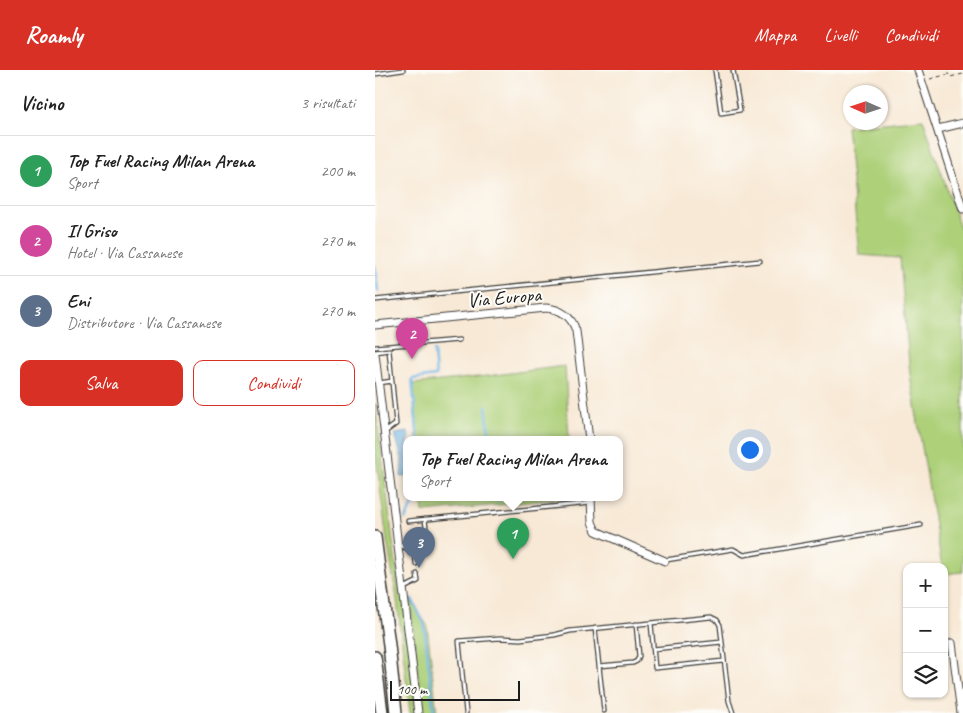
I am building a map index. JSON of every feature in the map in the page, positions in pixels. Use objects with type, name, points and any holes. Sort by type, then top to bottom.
[{"type":"highway","points":[[375,537],[396,713]]},
{"type":"highway","points":[[389,645],[403,713]]},
{"type":"highway","points":[[375,657],[382,713]]},
{"type":"street","points":[[918,70],[963,209]]},
{"type":"street","points":[[938,129],[963,123]]},
{"type":"street","name":"Via Europa","points":[[375,325],[546,308],[560,311],[571,320],[577,331],[589,436]]},
{"type":"street","points":[[375,353],[418,713]]},
{"type":"street","points":[[591,501],[593,525],[597,532],[665,560]]},
{"type":"street","points":[[952,642],[961,713]]},
{"type":"lane","points":[[375,74],[403,70]]},
{"type":"lane","points":[[715,70],[721,113],[739,110],[733,70]]},
{"type":"lane","points":[[375,300],[760,261]]},
{"type":"lane","points":[[375,347],[459,340]]},
{"type":"lane","points":[[375,353],[389,350],[396,424],[385,433]]},
{"type":"lane","points":[[379,383],[392,381]]},
{"type":"lane","points":[[408,521],[582,501]]},
{"type":"lane","points":[[416,564],[415,552],[426,528],[425,519]]},
{"type":"lane","points":[[665,560],[733,549],[744,555],[921,525]]},
{"type":"lane","points":[[399,545],[415,552]]},
{"type":"lane","points":[[404,588],[418,581],[417,574]]},
{"type":"lane","points":[[466,713],[459,642],[554,636],[570,631],[595,628],[713,618],[720,623],[729,700],[733,713]]},
{"type":"lane","points":[[651,623],[655,668],[725,661]]},
{"type":"lane","points":[[599,666],[637,661],[639,656],[636,624]]},
{"type":"lane","points":[[595,628],[604,711]]},
{"type":"lane","points":[[653,649],[722,642]]},
{"type":"path","points":[[922,81],[949,74],[949,77],[963,74]]},
{"type":"green space","points":[[923,119],[963,236],[963,572],[948,574],[948,563],[941,563],[910,375],[900,258],[859,255],[847,130],[888,130],[888,123]]},
{"type":"green space","points":[[565,366],[569,436],[417,436],[413,384]]},
{"type":"green space","points":[[375,403],[400,596],[404,600],[416,713],[410,713],[397,600],[387,541],[375,448]]},
{"type":"green space","points":[[422,501],[538,501],[423,512]]},
{"type":"green space","points":[[410,599],[427,625],[437,713],[422,713]]},
{"type":"water","points":[[408,432],[408,436],[403,436],[403,477],[401,477],[402,459],[395,434]]},
{"type":"waterway","points":[[375,266],[378,291]]},
{"type":"waterway","points":[[418,436],[412,379],[436,376],[434,351]]},
{"type":"waterway","points":[[486,406],[490,436]]},
{"type":"waterway","points":[[405,519],[415,501]]},
{"type":"waterway","points":[[412,599],[424,623],[434,713]]},
{"type":"place","name":"Il Griso","points":[[412,359]]},
{"type":"place","name":"Top Fuel Racing Milan Arena","points":[[513,559]]},
{"type":"place","name":"Eni","points":[[419,568]]}]
